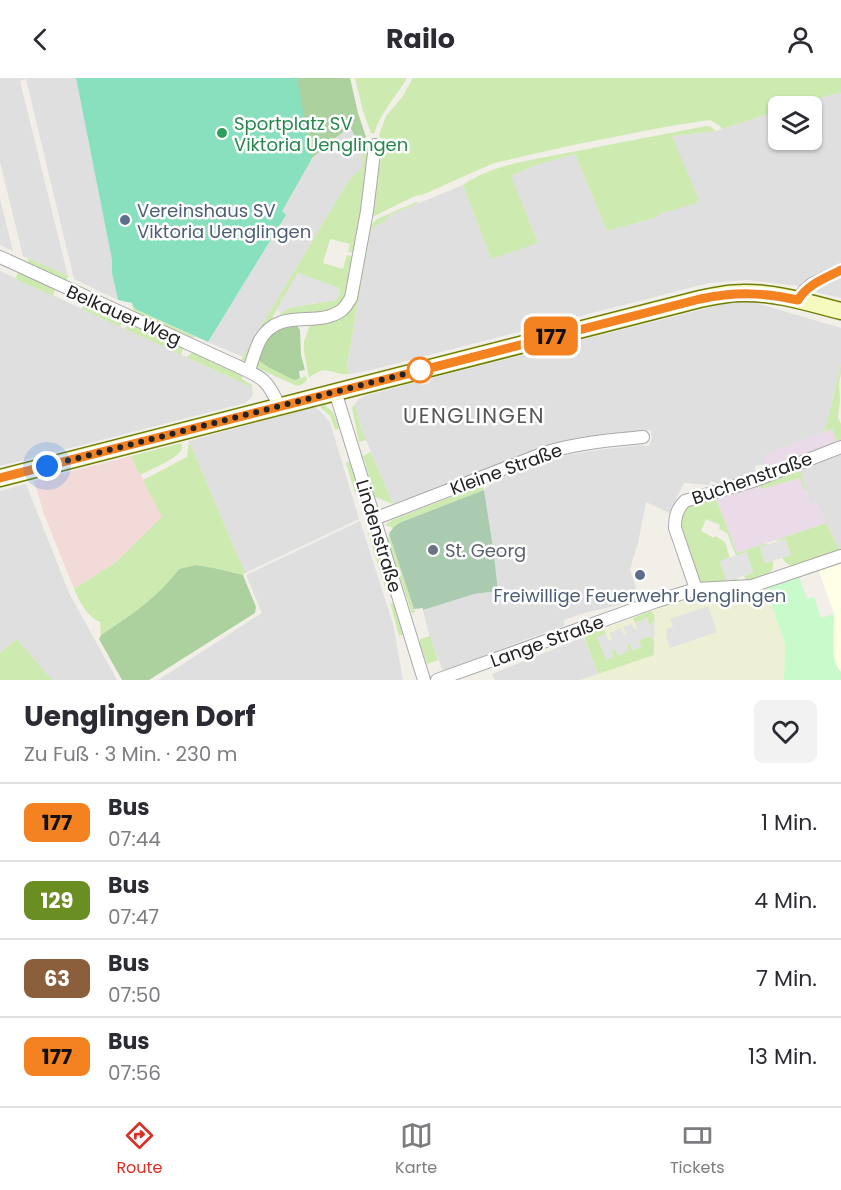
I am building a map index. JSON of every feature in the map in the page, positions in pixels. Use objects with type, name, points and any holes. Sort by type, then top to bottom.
[{"type":"main road","points":[[0,478],[335,391],[724,294],[767,294],[841,311]]},
{"type":"street","points":[[249,371],[261,338],[271,327],[288,320],[333,315],[344,308],[351,298],[375,145]]},
{"type":"street","name":"Belkauer Weg","points":[[0,257],[249,371],[263,379],[272,390],[279,406]]},
{"type":"street","points":[[798,300],[812,284],[841,270]]},
{"type":"street","name":"Lindenstraße","points":[[335,391],[424,680]]},
{"type":"street","name":"Kleine Straße","points":[[374,519],[548,452],[590,442],[643,437]]},
{"type":"street","name":"Buchenstraße","points":[[696,590],[675,528],[675,518],[679,507],[685,501],[766,476],[841,447]]},
{"type":"street","name":"Lange Straße","points":[[437,680],[657,601],[696,590],[752,586],[841,556]]},
{"type":"shaded area","points":[[0,78],[76,78],[118,300],[74,279],[26,79],[20,81],[68,276],[23,256],[0,162]]},
{"type":"shaded area","points":[[841,92],[841,266],[799,286],[746,280],[709,283],[349,374],[347,366],[371,228],[384,222],[390,215],[463,185],[491,259],[538,242],[510,176],[536,165],[575,154],[607,231],[655,218],[677,208],[671,136],[716,131],[768,114],[768,150],[822,150],[822,98]]},
{"type":"shaded area","points":[[350,126],[362,152],[364,167],[349,180],[243,357],[208,342],[286,215],[282,211],[312,158]]},
{"type":"shaded area","points":[[0,199],[13,251],[0,245]]},
{"type":"shaded area","points":[[0,271],[251,387],[252,397],[245,403],[0,466]]},
{"type":"shaded area","points":[[298,273],[340,288],[340,294],[336,300],[288,308],[281,313],[276,310]]},
{"type":"shaded area","points":[[841,275],[841,298],[811,291]]},
{"type":"shaded area","points":[[753,302],[841,328],[841,364],[824,432],[763,456],[766,465],[756,465],[753,479],[725,487],[711,481],[709,485],[684,483],[669,513],[646,502],[630,569],[640,600],[564,620],[564,626],[443,671],[430,638],[423,610],[474,594],[498,591],[494,557],[492,557],[490,547],[493,546],[484,490],[497,479],[553,457],[598,450],[649,446],[652,438],[651,430],[552,446],[416,500],[408,498],[393,504],[361,428],[355,404],[358,400],[364,396],[417,382],[423,385],[429,383],[432,378],[727,303]]},
{"type":"shaded area","points":[[314,407],[330,422],[359,519],[245,573],[189,441]]},
{"type":"shaded area","points":[[832,429],[838,444],[769,472],[762,456]]},
{"type":"shaded area","points":[[841,452],[841,548],[839,549],[816,503],[810,505],[799,467]]},
{"type":"shaded area","points":[[131,456],[163,517],[116,562],[74,589],[44,514],[34,481]]},
{"type":"shaded area","points":[[801,478],[810,504],[816,503],[826,523],[737,553],[716,499],[758,483],[761,489]]},
{"type":"shaded area","points":[[26,484],[69,593],[117,680],[52,680],[17,639],[0,653],[0,491]]},
{"type":"shaded area","points":[[484,490],[493,547],[490,548],[494,556],[498,591],[474,594],[423,610],[423,608],[414,609],[389,534],[402,522]]},
{"type":"shaded area","points":[[360,521],[393,624],[403,680],[158,680],[262,613],[246,575]]},
{"type":"shaded area","points":[[785,539],[791,555],[765,563],[760,547]]},
{"type":"shaded area","points":[[746,552],[753,572],[727,582],[720,561]]},
{"type":"shaded area","points":[[841,563],[841,672],[836,667],[834,659],[834,614],[819,571]]},
{"type":"shaded area","points":[[766,588],[785,644],[784,680],[580,680],[598,674],[584,636],[691,596],[753,592]]},
{"type":"shaded area","points":[[708,606],[717,632],[670,648],[666,629],[673,627],[670,619]]},
{"type":"shaded area","points":[[647,618],[649,625],[655,619],[654,641],[650,636],[639,640],[641,647],[632,650],[630,644],[627,644],[629,651],[618,656],[615,649],[612,651],[614,657],[606,660],[597,637],[606,634],[609,641],[612,639],[609,633],[621,628],[624,635],[626,634],[623,627],[632,624],[637,630],[635,623]]},
{"type":"shaded area","points":[[584,637],[598,674],[580,680],[495,680],[492,674]]},
{"type":"green space","points":[[76,78],[297,78],[312,158],[282,211],[286,215],[208,342],[135,309],[132,303],[118,300]]},
{"type":"green space","points":[[289,78],[350,78],[366,137],[358,144],[350,126],[312,158],[282,211],[286,215],[256,232]]},
{"type":"green space","points":[[355,78],[407,78],[384,112],[374,134],[371,133],[363,111]]},
{"type":"green space","points":[[413,78],[841,78],[841,92],[822,98],[768,96],[768,114],[722,129],[710,120],[578,144],[494,163],[372,217],[374,187],[382,153],[379,135],[386,116],[403,96]]},
{"type":"green space","points":[[706,126],[716,131],[672,136],[699,200],[697,203],[662,213],[655,218],[607,231],[575,154],[536,165],[511,176],[538,243],[491,259],[463,185],[490,171],[520,162]]},
{"type":"green space","points":[[362,152],[367,152],[369,166],[356,253],[348,252],[350,244],[330,239],[323,263],[343,269],[347,255],[355,257],[347,299],[333,312],[276,321],[288,308],[336,300],[298,273],[247,362],[241,360],[349,180],[363,167]]},
{"type":"green space","points":[[416,202],[419,203],[390,215],[384,222],[371,228],[347,366],[349,374],[325,370],[309,378],[304,341],[311,322],[336,319],[350,310],[371,225],[377,219]]},
{"type":"green space","points":[[28,258],[68,276],[67,281],[28,263]]},
{"type":"green space","points":[[19,271],[55,289],[53,296],[15,279]]},
{"type":"green space","points":[[86,302],[123,320],[120,327],[82,309]]},
{"type":"green space","points":[[132,303],[135,309],[196,337],[190,338],[135,312]]},
{"type":"green space","points":[[129,322],[183,348],[181,355],[125,329]]},
{"type":"green space","points":[[295,323],[300,330],[301,355],[305,370],[299,371],[300,378],[296,380],[258,360],[264,345],[274,332]]},
{"type":"green space","points":[[193,352],[243,375],[242,379],[252,385],[253,394],[251,387],[186,357]]},
{"type":"green space","points":[[258,360],[296,380],[306,376],[307,380],[297,386],[257,368]]},
{"type":"green space","points":[[841,364],[838,417],[841,424],[841,443],[838,444],[832,429],[824,432]]},
{"type":"green space","points":[[355,404],[366,440],[359,442],[352,408]]},
{"type":"green space","points":[[324,405],[333,412],[340,428],[335,430],[330,416],[321,408]]},
{"type":"green space","points":[[189,441],[245,573],[243,575],[196,565],[179,569],[153,597],[101,635],[100,622],[88,613],[74,589],[116,562],[162,517],[143,480],[187,457]]},
{"type":"green space","points":[[181,443],[182,448],[176,456],[140,475],[131,456]]},
{"type":"green space","points":[[371,452],[393,504],[375,497],[363,456]]},
{"type":"green space","points":[[350,461],[359,490],[355,493],[346,463]]},
{"type":"green space","points":[[799,467],[806,490],[800,478],[761,489],[758,483],[716,499],[737,553],[767,543],[760,547],[765,563],[773,561],[770,573],[750,582],[746,580],[744,576],[753,572],[746,552],[736,556],[727,533],[719,529],[720,525],[706,519],[701,531],[725,542],[730,558],[720,562],[727,581],[737,578],[738,581],[702,583],[699,581],[680,534],[680,514],[689,505]]},
{"type":"green space","points":[[482,485],[484,490],[404,521],[393,528],[385,525],[392,520]]},
{"type":"green space","points":[[826,523],[841,551],[796,566],[785,562],[782,558],[791,555],[785,539],[776,540]]},
{"type":"green space","points":[[368,533],[373,533],[389,584],[385,587]]},
{"type":"green space","points":[[389,534],[415,612],[412,614],[388,541]]},
{"type":"green space","points":[[196,565],[243,575],[256,607],[255,613],[149,680],[122,680],[99,639],[101,635],[153,597],[179,569]]},
{"type":"green space","points":[[799,577],[807,599],[814,597],[821,618],[834,614],[834,653],[837,667],[841,672],[841,680],[784,680],[785,644],[766,588]]},
{"type":"green space","points":[[390,603],[395,604],[405,634],[399,636]]},
{"type":"green space","points":[[651,611],[654,618],[651,624],[649,625],[647,618],[635,623],[633,618]]},
{"type":"green space","points":[[603,628],[606,634],[597,638],[612,650],[615,649],[618,655],[630,643],[633,650],[641,647],[639,640],[650,636],[654,641],[654,655],[598,674],[584,636]]},
{"type":"green space","points":[[430,636],[438,660],[427,664],[420,639]]},
{"type":"green space","points":[[17,639],[52,680],[0,680],[0,653]]},
{"type":"bus line","name":"177","points":[[0,478],[700,299],[744,293],[767,294],[798,300],[812,284],[841,270]]},
{"type":"place","name":"Sportplatz SV Viktoria Uenglingen","points":[[222,133]]},
{"type":"place","name":"Vereinshaus SV Viktoria Uenglingen","points":[[125,220]]},
{"type":"place","name":"St. Georg","points":[[433,550]]},
{"type":"place","name":"Freiwillige Feuerwehr Uenglingen","points":[[640,575]]},
{"type":"district","name":"UENGLINGEN","points":[[474,415]]},
{"type":"route","points":[[47,466],[420,370]]}]
